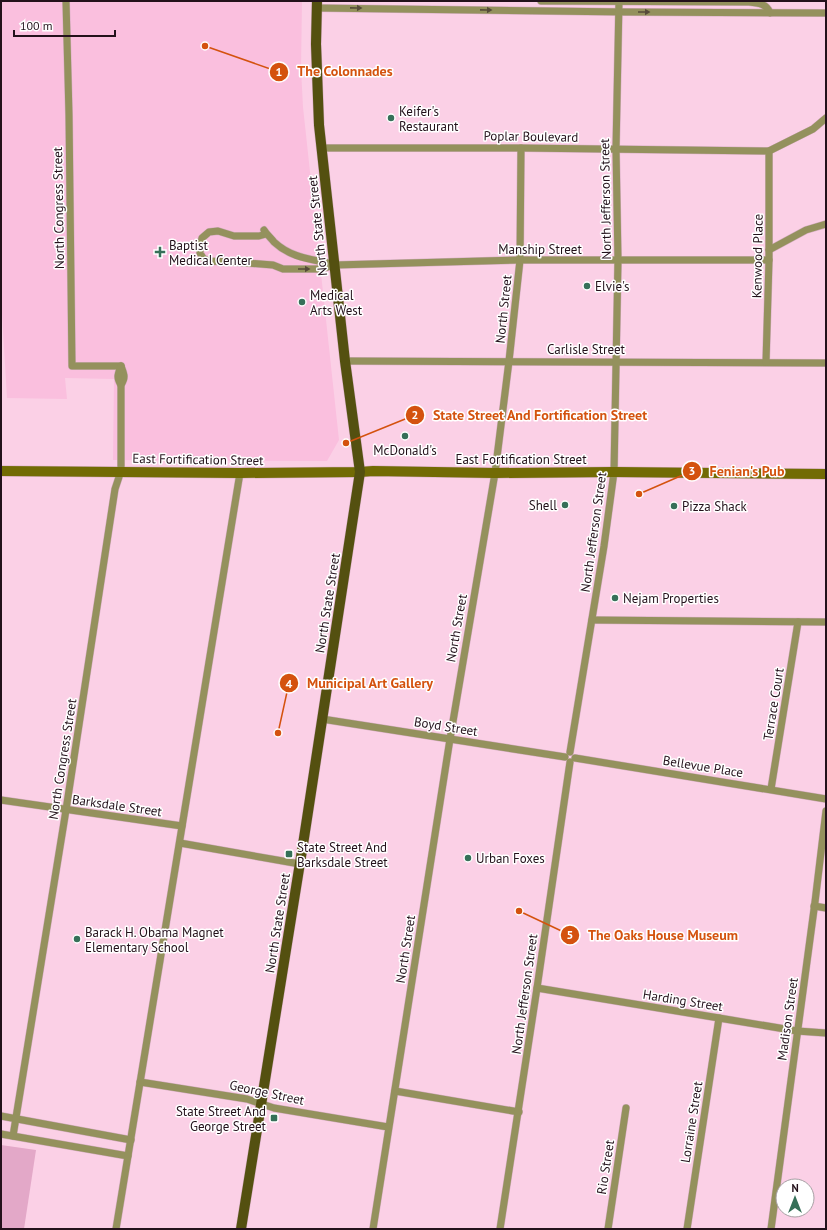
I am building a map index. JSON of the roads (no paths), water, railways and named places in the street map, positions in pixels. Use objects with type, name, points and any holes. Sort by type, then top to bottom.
[{"type":"main road","name":"North State Street","points":[[241,1229],[300,864],[360,472],[345,361],[319,125],[316,44],[317,5]]},
{"type":"street","name":"North Congress Street","points":[[13,1136],[66,810],[115,488],[121,471],[121,385],[124,380],[124,374],[121,366],[72,366],[66,1]]},
{"type":"street","points":[[541,1],[760,3],[767,7],[770,13]]},
{"type":"street","name":"North Jefferson Street","points":[[500,1229],[519,1112],[570,757],[604,546],[614,472],[617,362],[618,260],[616,149],[619,1]]},
{"type":"street","points":[[317,5],[619,12],[826,13]]},
{"type":"street","name":"Poplar Boulevard","points":[[322,148],[521,148],[769,151],[813,129],[826,118]]},
{"type":"street","name":"North Street","points":[[372,1229],[450,738],[495,473],[520,260],[521,148]]},
{"type":"street","name":"Kenwood Place","points":[[766,362],[769,260],[769,151]]},
{"type":"street","points":[[769,250],[806,230],[826,224]]},
{"type":"street","name":"Manship Street","points":[[335,265],[296,256],[280,248],[265,232],[259,236],[234,236],[218,231],[209,232],[202,238],[200,246],[200,253],[203,258],[208,261],[273,265],[283,268],[319,269],[335,265],[520,260],[769,260]]},
{"type":"street","name":"Carlisle Street","points":[[345,361],[826,363]]},
{"type":"street","points":[[1,464],[1,474]]},
{"type":"street","name":"East Fortification Street","points":[[1,471],[240,473],[432,471],[495,473],[614,472],[826,474]]},
{"type":"street","points":[[116,1229],[240,473]]},
{"type":"street","points":[[592,620],[826,622]]},
{"type":"street","name":"Terrace Court","points":[[772,789],[798,622]]},
{"type":"street","name":"Boyd Street","points":[[322,719],[570,757]]},
{"type":"street","name":"Bellevue Place","points":[[570,757],[826,798]]},
{"type":"street","name":"Barksdale Street","points":[[1,800],[182,826]]},
{"type":"street","name":"Madison Street","points":[[771,1229],[826,811]]},
{"type":"street","points":[[180,843],[300,864]]},
{"type":"street","points":[[814,906],[826,908]]},
{"type":"street","name":"Harding Street","points":[[537,988],[797,1031],[826,1033]]},
{"type":"street","name":"Lorraine Street","points":[[687,1229],[719,1018]]},
{"type":"street","name":"George Street","points":[[140,1082],[247,1099],[274,1108],[388,1127]]},
{"type":"street","points":[[395,1091],[519,1112]]},
{"type":"street","name":"Rio Street","points":[[608,1229],[626,1108]]},
{"type":"street","points":[[1,1116],[131,1140]]},
{"type":"street","points":[[1,1134],[128,1156]]},
{"type":"place","name":"The Colonnades","points":[[205,46]]},
{"type":"place","name":"Keifer's Restaurant","points":[[391,118]]},
{"type":"place","name":"Baptist Medical Center","points":[[160,252]]},
{"type":"place","name":"Elvie's","points":[[587,286]]},
{"type":"place","name":"Medical Arts West","points":[[302,302]]},
{"type":"place","name":"McDonald's","points":[[405,436]]},
{"type":"place","name":"State Street And Fortification Street","points":[[346,443]]},
{"type":"place","name":"Fenian's Pub","points":[[639,494]]},
{"type":"place","name":"Shell","points":[[565,505]]},
{"type":"place","name":"Pizza Shack","points":[[674,506]]},
{"type":"place","name":"Nejam Properties","points":[[615,598]]},
{"type":"place","name":"Municipal Art Gallery","points":[[278,733]]},
{"type":"place","name":"State Street And Barksdale Street","points":[[289,854]]},
{"type":"place","name":"Urban Foxes","points":[[468,858]]},
{"type":"place","name":"The Oaks House Museum","points":[[519,911]]},
{"type":"place","name":"Barack H. Obama Magnet Elementary School","points":[[77,939]]},
{"type":"place","name":"State Street And George Street","points":[[274,1118]]}]
